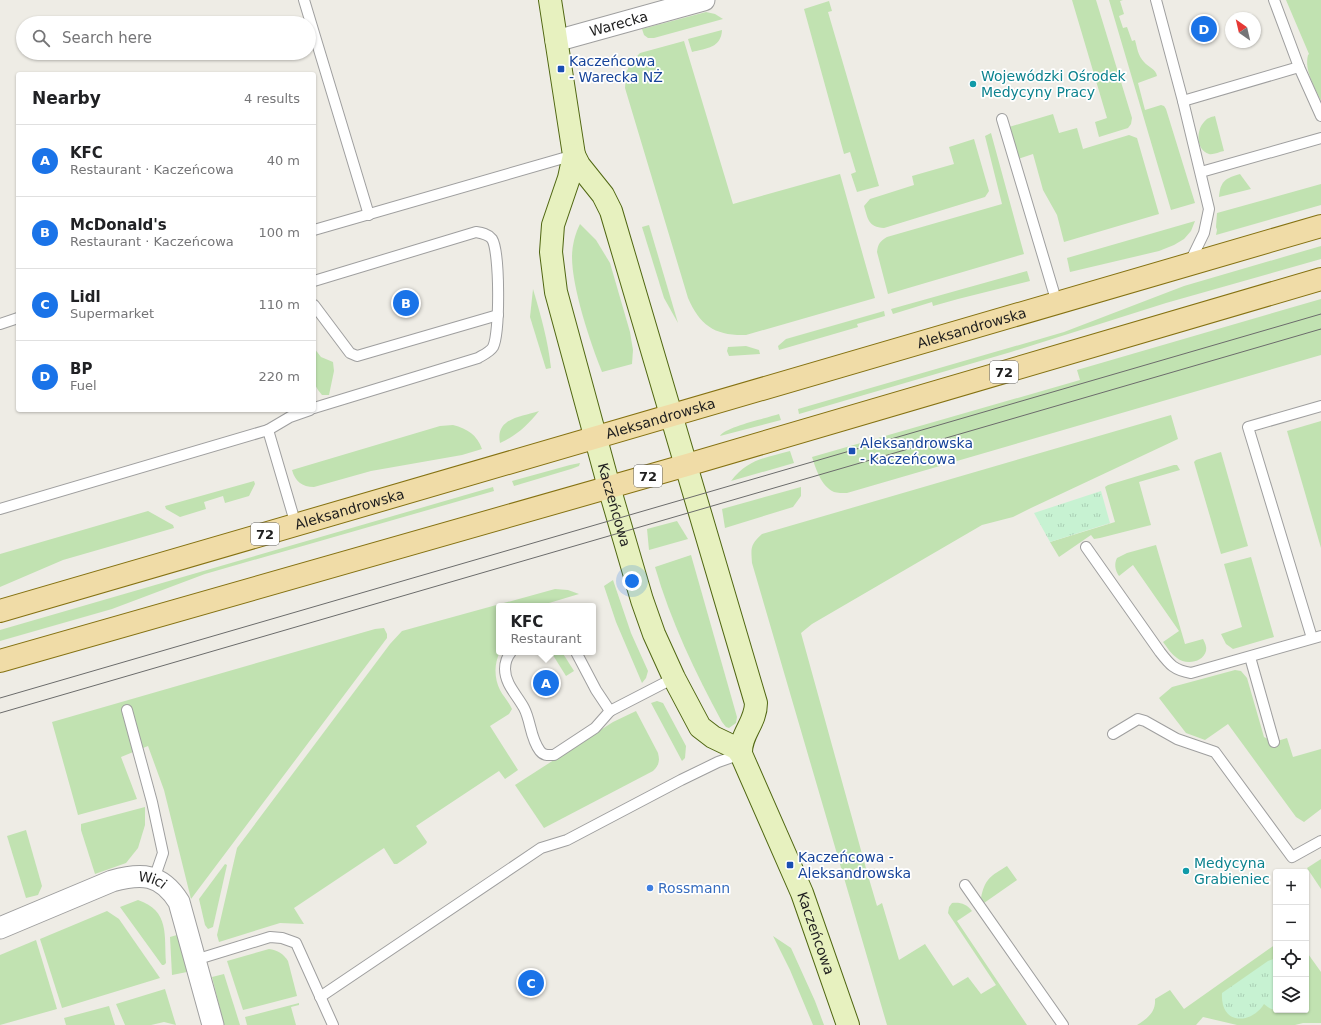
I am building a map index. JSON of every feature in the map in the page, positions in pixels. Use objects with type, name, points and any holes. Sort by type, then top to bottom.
[{"type":"main road","name":"Aleksandrowska","points":[[0,611],[1321,226]]},
{"type":"main road","name":"72","points":[[0,661],[687,465],[1321,279]]},
{"type":"street","name":"Kaczeńcowa","points":[[550,0],[574,156],[569,178],[553,225],[551,252],[556,292],[608,487],[647,618],[674,678],[700,727],[713,737],[736,748],[741,754],[802,893],[848,1025]]},
{"type":"street","name":"Warecka","points":[[556,41],[704,0]]},
{"type":"street","name":"Kaczeńcowa","points":[[574,156],[603,195],[611,211],[756,703],[756,712],[743,738],[741,754]]},
{"type":"street","name":"Wici","points":[[0,928],[112,881],[138,876],[154,879],[166,885],[173,892],[179,902],[213,1025]]},
{"type":"lane","points":[[304,0],[309,16]]},
{"type":"lane","points":[[1156,0],[1183,101],[1209,209],[1204,233],[1188,265]]},
{"type":"lane","points":[[1274,0],[1299,67],[1321,116]]},
{"type":"lane","points":[[316,40],[369,214]]},
{"type":"lane","points":[[1183,101],[1299,67]]},
{"type":"lane","points":[[1002,119],[1057,303]]},
{"type":"lane","points":[[1201,172],[1321,138]]},
{"type":"lane","points":[[316,229],[574,156]]},
{"type":"lane","points":[[316,280],[476,232],[484,233],[491,238],[496,252],[498,315],[496,337],[492,348],[484,355],[316,404]]},
{"type":"lane","points":[[316,308],[350,353],[357,356],[498,315]]},
{"type":"lane","points":[[0,324],[16,319]]},
{"type":"lane","points":[[1086,547],[1169,665],[1179,671],[1191,674],[1317,637],[1248,428],[1321,406]]},
{"type":"lane","points":[[0,509],[268,430],[290,417],[304,412]]},
{"type":"lane","points":[[268,430],[296,525]]},
{"type":"lane","points":[[509,655],[505,668],[506,678],[524,709],[535,743],[541,752],[546,756],[554,755],[595,728],[610,711],[674,678]]},
{"type":"lane","points":[[578,655],[596,690],[610,711]]},
{"type":"lane","points":[[1250,656],[1274,742]]},
{"type":"lane","points":[[127,710],[152,802],[163,853],[154,879]]},
{"type":"lane","points":[[1113,734],[1138,719],[1145,721],[1177,739],[1215,752],[1292,857],[1321,840]]},
{"type":"lane","points":[[320,997],[541,848],[567,840],[681,780],[718,762],[741,754]]},
{"type":"lane","points":[[965,885],[1061,1020],[1063,1025]]},
{"type":"lane","points":[[195,960],[270,937],[282,938],[296,943],[332,1025]]},
{"type":"green space","points":[[1072,0],[1096,0],[1132,118],[1131,124],[1128,128],[1099,137],[1095,122],[1107,118]]},
{"type":"green space","points":[[1109,0],[1123,0],[1120,1],[1124,14],[1119,16],[1123,28],[1127,27],[1132,41],[1135,40],[1140,57],[1154,70],[1157,76],[1138,83],[1145,110],[1161,105],[1166,109],[1195,203],[1171,210]]},
{"type":"green space","points":[[1286,0],[1321,0],[1321,101],[1309,73],[1307,61],[1309,54]]},
{"type":"green space","points":[[829,1],[832,11],[828,12],[879,186],[857,192],[851,174],[856,172],[850,152],[844,154],[804,9]]},
{"type":"green space","points":[[706,12],[715,14],[723,19],[654,38],[648,38],[644,35],[642,29]]},
{"type":"green space","points":[[722,30],[721,36],[716,44],[708,48],[692,52],[688,39]]},
{"type":"green space","points":[[684,41],[733,204],[840,174],[875,298],[746,335],[726,334],[718,331],[710,327],[698,316],[688,298],[625,88],[626,73],[631,62],[640,53]]},
{"type":"green space","points":[[1053,114],[1059,133],[1077,128],[1083,149],[1129,135],[1137,138],[1159,214],[1064,242],[1057,215],[1043,190],[1033,154],[1018,159],[1009,127]]},
{"type":"green space","points":[[1215,116],[1224,151],[1209,154],[1202,148],[1199,135],[1201,126],[1205,121]]},
{"type":"green space","points":[[991,133],[1024,254],[888,294],[877,252],[880,243],[883,240],[887,237],[1002,204],[985,136]]},
{"type":"green space","points":[[974,139],[989,191],[985,197],[884,228],[875,226],[870,222],[864,206],[870,199],[914,185],[912,176],[954,164],[949,147]]},
{"type":"green space","points":[[1240,174],[1251,189],[1219,197],[1222,184],[1227,179]]},
{"type":"green space","points":[[1321,184],[1321,205],[1216,235],[1217,213]]},
{"type":"green space","points":[[1195,221],[1191,231],[1184,239],[1174,245],[1159,251],[1070,272],[1067,258]]},
{"type":"green space","points":[[580,224],[596,240],[610,263],[630,332],[633,350],[632,364],[602,372],[582,315],[575,284],[572,257],[573,244]]},
{"type":"green space","points":[[649,225],[678,323],[664,298],[642,227]]},
{"type":"green space","points":[[1321,246],[1321,259],[1166,303],[1011,352],[799,414],[798,409],[1064,332],[1184,286]]},
{"type":"green space","points":[[1027,271],[1030,281],[933,306],[932,302],[893,314],[891,309]]},
{"type":"green space","points":[[533,289],[544,328],[550,358],[551,368],[546,369],[530,317]]},
{"type":"green space","points":[[1321,299],[1321,355],[847,493],[838,493],[829,489],[822,481],[815,467],[812,457],[1080,380],[1077,370]]},
{"type":"green space","points":[[884,311],[885,316],[857,324],[858,327],[779,350],[778,346],[786,339]]},
{"type":"green space","points":[[746,346],[759,350],[760,354],[729,356],[727,351],[728,347]]},
{"type":"green space","points":[[316,351],[321,357],[333,362],[334,371],[329,395],[322,395],[316,386]]},
{"type":"green space","points":[[539,411],[521,430],[500,443],[501,428],[505,423],[517,417]]},
{"type":"green space","points":[[779,414],[781,420],[720,436],[730,429],[738,426]]},
{"type":"green space","points":[[1171,415],[1178,439],[1013,517],[982,525],[812,624],[801,633],[877,906],[882,903],[899,960],[925,944],[953,986],[968,977],[981,994],[996,985],[948,913],[949,907],[952,903],[961,903],[966,905],[972,911],[957,921],[1027,1025],[887,1025],[752,563],[753,544],[762,534]]},
{"type":"green space","points":[[1321,421],[1321,548],[1287,431]]},
{"type":"green space","points":[[453,425],[463,428],[475,436],[482,449],[462,455],[371,471],[314,487],[306,486],[300,483],[292,470],[440,426]]},
{"type":"green space","points":[[790,451],[794,463],[731,481],[744,468],[758,460]]},
{"type":"green space","points":[[1221,452],[1248,546],[1221,554],[1194,462]]},
{"type":"green space","points":[[580,463],[579,466],[571,469],[514,486],[512,481],[570,465]]},
{"type":"green space","points":[[1177,465],[1180,470],[1139,482],[1151,525],[1094,539],[1091,535],[1059,557],[1050,542],[1115,522],[1105,487]]},
{"type":"green space","points":[[254,481],[255,484],[249,496],[225,503],[223,496],[204,502],[206,509],[180,517],[166,509],[165,506]]},
{"type":"green space","points":[[493,487],[494,491],[205,574],[112,609],[0,641],[0,630]]},
{"type":"green space","points":[[801,487],[801,496],[793,507],[725,528],[722,509]]},
{"type":"green space","points":[[1101,491],[1110,523],[1050,542],[1034,513]]},
{"type":"green space","points":[[148,511],[173,525],[174,528],[63,560],[0,587],[0,554]]},
{"type":"green space","points":[[677,521],[688,539],[649,550],[647,529]]},
{"type":"green space","points":[[1156,545],[1185,644],[1203,639],[1206,646],[1204,655],[1193,662],[1184,662],[1180,660],[1173,655],[1163,642],[1179,631],[1133,565],[1119,576],[1115,567],[1117,558],[1127,553]]},
{"type":"green space","points":[[691,555],[737,717],[736,723],[729,728],[722,722],[693,665],[668,607],[655,567]]},
{"type":"green space","points":[[1251,557],[1274,637],[1233,649],[1226,644],[1221,634],[1242,627],[1224,564]]},
{"type":"green space","points":[[613,580],[631,633],[648,671],[646,678],[642,683],[616,622],[604,586]]},
{"type":"green space","points":[[555,589],[568,590],[579,594],[549,603],[504,603]]},
{"type":"green space","points":[[496,605],[496,655],[498,655],[496,676],[500,690],[512,709],[509,714],[490,726],[518,770],[505,779],[499,771],[416,826],[427,842],[426,844],[397,864],[394,864],[384,848],[294,908],[304,924],[280,923],[219,942],[217,935],[237,848],[390,644],[402,631]]},
{"type":"green space","points":[[384,628],[387,638],[191,899],[164,790],[148,746],[121,757],[137,799],[78,815],[52,722],[375,629]]},
{"type":"green space","points":[[553,655],[564,655],[574,671],[566,676]]},
{"type":"green space","points":[[1235,670],[1241,671],[1247,678],[1264,737],[1274,742],[1287,738],[1293,757],[1321,749],[1321,809],[1304,822],[1296,817],[1228,724],[1205,740],[1186,733],[1159,698],[1172,687]]},
{"type":"green space","points":[[657,701],[663,703],[686,746],[685,758],[682,761],[651,703]]},
{"type":"green space","points":[[636,711],[658,753],[658,765],[655,769],[544,828],[515,785],[613,722]]},
{"type":"green space","points":[[145,807],[145,825],[138,848],[126,863],[95,874],[81,830],[81,824]]},
{"type":"green space","points":[[26,830],[42,886],[38,895],[26,898],[7,836]]},
{"type":"green space","points":[[1321,859],[1321,889],[1309,869],[1307,868]]},
{"type":"green space","points":[[225,864],[227,865],[213,927],[208,929],[205,925],[199,899]]},
{"type":"green space","points":[[1007,866],[1017,880],[984,903],[981,898],[984,886],[993,875]]},
{"type":"green space","points":[[138,900],[156,911],[160,917],[165,934],[166,963],[164,965],[162,965],[120,907]]},
{"type":"green space","points":[[107,911],[119,919],[160,978],[62,1008],[40,939]]},
{"type":"green space","points":[[177,935],[187,972],[172,975],[170,937]]},
{"type":"green space","points":[[773,936],[791,948],[824,1025],[813,1025],[790,970]]},
{"type":"green space","points":[[36,940],[57,1009],[0,1025],[0,955]]},
{"type":"green space","points":[[1273,946],[1273,1013],[1309,1013],[1309,955],[1321,972],[1321,1023],[1303,1023],[1295,1025],[1237,1025],[1203,1017],[1196,1025],[1137,1025],[1150,1015],[1154,1008],[1155,999],[1170,990],[1184,1009]]},
{"type":"green space","points":[[269,949],[280,952],[288,961],[297,996],[243,1010],[227,961]]},
{"type":"green space","points":[[1273,959],[1273,1009],[1264,1004],[1252,1016],[1237,1018],[1231,1016],[1226,1011],[1223,1004],[1222,993],[1268,961]]},
{"type":"green space","points":[[224,974],[240,1025],[224,1025],[212,977]]},
{"type":"green space","points":[[165,989],[176,1025],[164,1022],[151,1025],[125,1025],[116,1004]]},
{"type":"green space","points":[[299,1003],[299,1005],[291,1007],[296,1025],[247,1025],[245,1017]]},
{"type":"green space","points":[[109,1006],[115,1025],[66,1025],[64,1018]]},
{"type":"tram line","points":[[0,698],[1321,314]]},
{"type":"tram line","points":[[0,713],[1321,329]]},
{"type":"place","name":"BP","points":[[1204,29]]},
{"type":"place","name":"Kaczeńcowa - Warecka NŻ","points":[[561,69]]},
{"type":"place","name":"Wojewódzki Ośrodek Medycyny Pracy","points":[[973,84]]},
{"type":"place","name":"McDonald's","points":[[406,303]]},
{"type":"place","name":"Aleksandrowska - Kaczeńcowa","points":[[852,451]]},
{"type":"place","name":"KFC","points":[[546,683]]},
{"type":"place","name":"Kaczeńcowa - Aleksandrowska","points":[[790,865]]},
{"type":"place","name":"Medycyna Grabieniec","points":[[1186,871]]},
{"type":"place","name":"Rossmann","points":[[650,888]]},
{"type":"place","name":"Lidl","points":[[531,983]]}]
